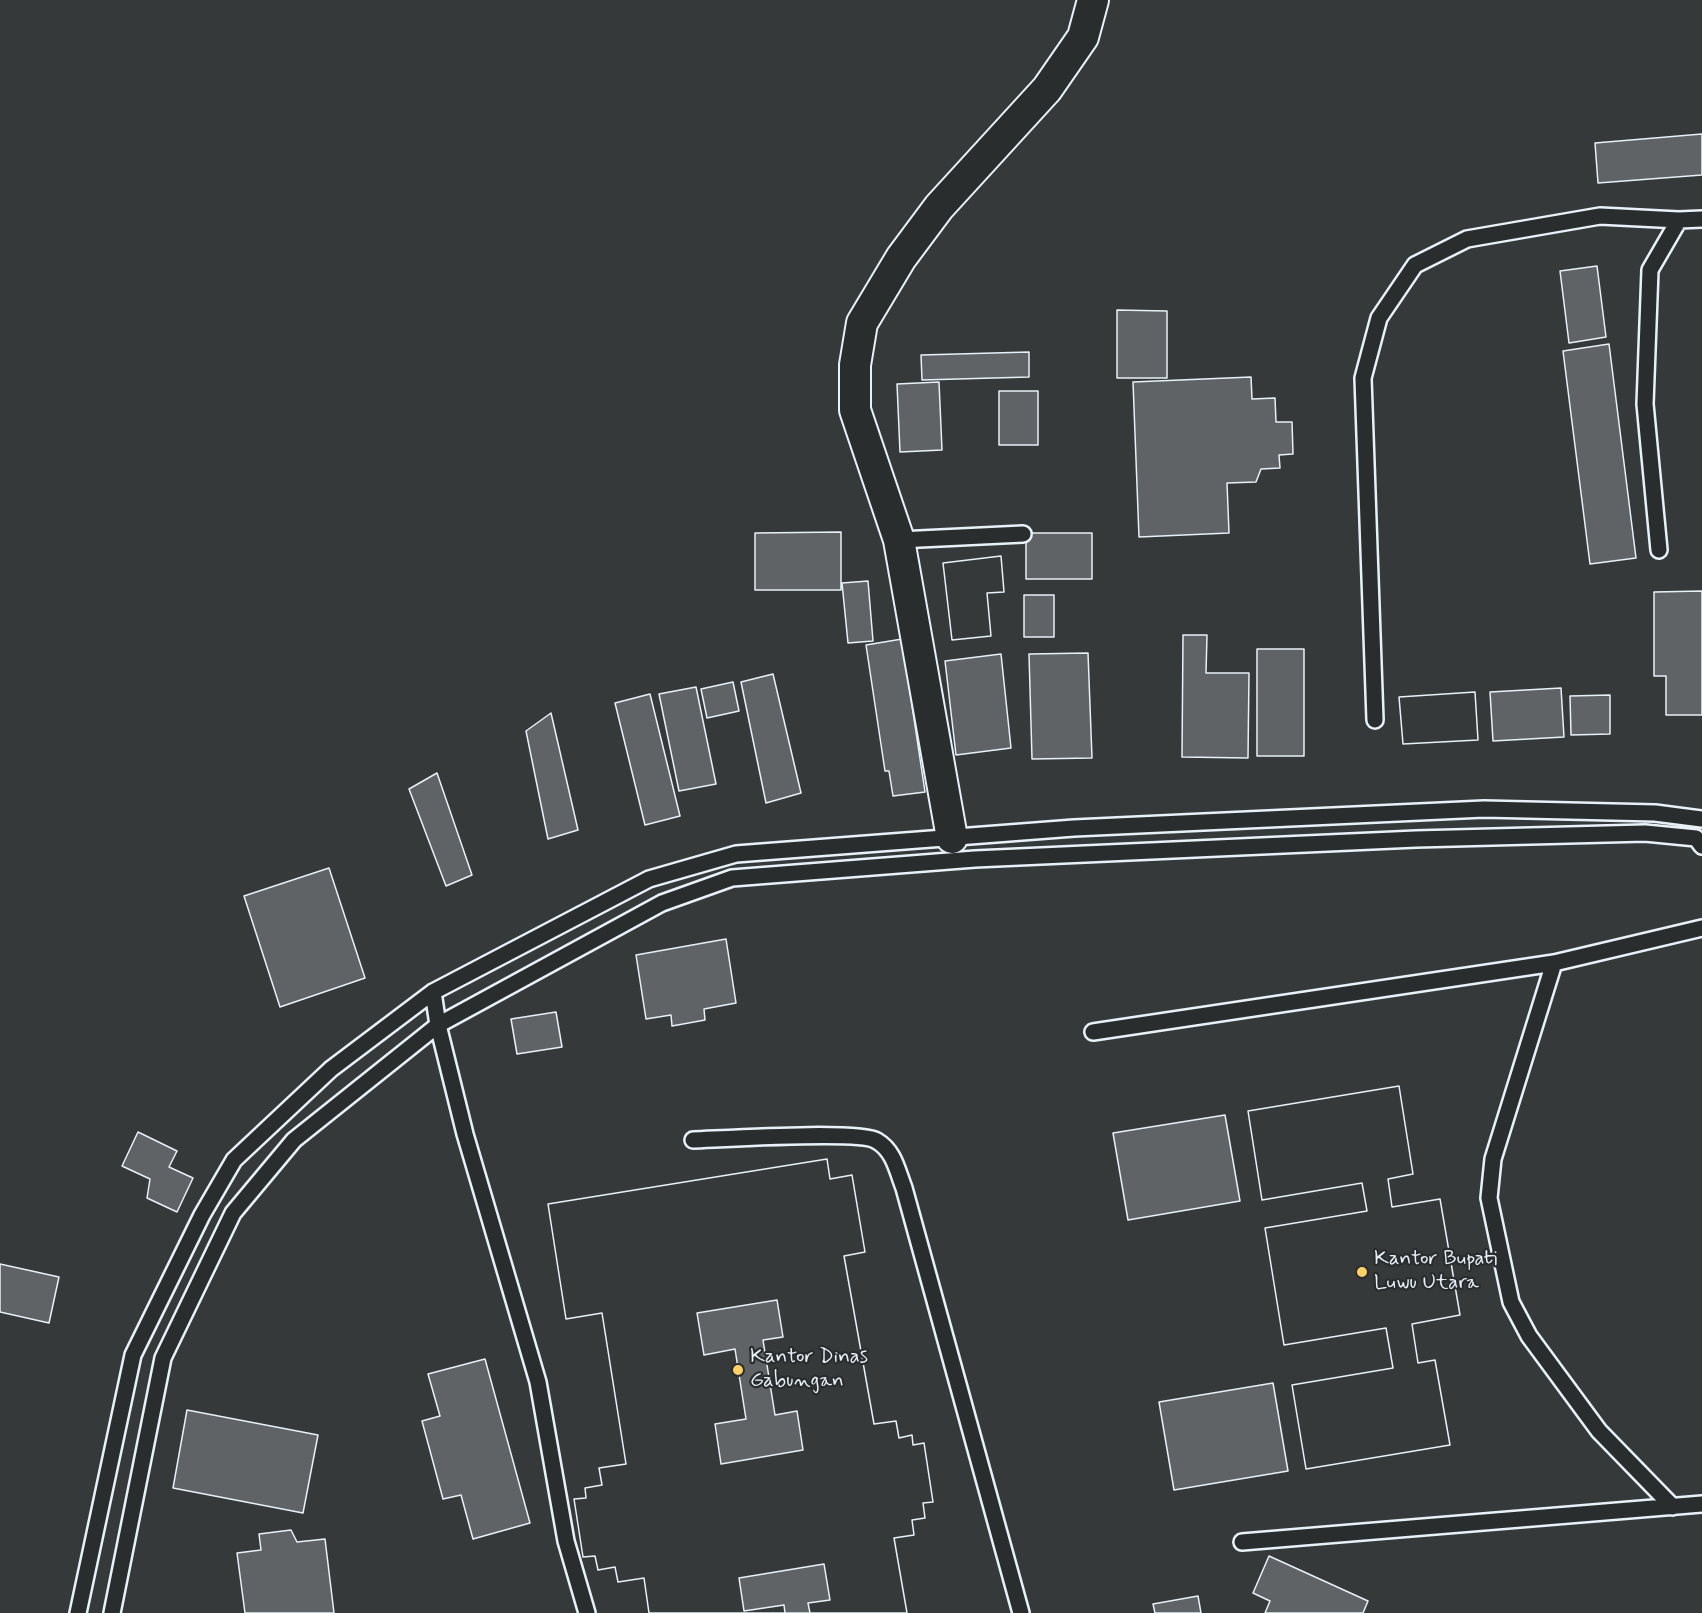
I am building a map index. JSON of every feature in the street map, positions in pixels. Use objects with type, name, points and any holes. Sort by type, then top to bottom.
[{"type":"street","points":[[952,838],[899,540],[855,410],[855,365],[862,323],[902,258],[939,207],[1047,88],[1083,37],[1093,0]]},
{"type":"lane","points":[[1375,720],[1363,378],[1379,318],[1415,266],[1467,239],[1600,216],[1702,219]]},
{"type":"lane","points":[[1659,550],[1645,404],[1650,270],[1679,220]]},
{"type":"lane","points":[[899,540],[1023,534]]},
{"type":"lane","points":[[78,1613],[133,1355],[202,1215],[234,1160],[331,1069],[433,992],[649,879],[736,854],[1074,828],[1484,809],[1656,813],[1702,819]]},
{"type":"lane","points":[[112,1613],[163,1358],[233,1213],[294,1140],[438,1025],[663,903],[732,878],[975,859],[1416,839],[1645,832],[1696,838],[1702,846]]},
{"type":"lane","points":[[1093,1032],[1554,963],[1702,928]]},
{"type":"lane","points":[[1554,963],[1493,1159],[1489,1198],[1510,1302],[1529,1336],[1599,1431],[1673,1507]]},
{"type":"lane","points":[[433,992],[438,1025],[465,1134],[538,1382],[566,1541],[587,1613]]},
{"type":"lane","points":[[693,1140],[847,1136],[876,1139],[891,1152],[904,1188],[1021,1613]]},
{"type":"lane","points":[[1242,1542],[1702,1504]]},
{"type":"building","points":[[1702,134],[1702,175],[1598,183],[1595,143]]},
{"type":"building","points":[[1597,266],[1606,337],[1569,343],[1560,271]]},
{"type":"building","points":[[1117,310],[1167,311],[1167,378],[1117,378]]},
{"type":"building","points":[[1609,344],[1636,558],[1590,564],[1563,351]]},
{"type":"building","points":[[1029,352],[1029,377],[922,380],[921,355]]},
{"type":"building","points":[[1251,377],[1252,399],[1275,398],[1276,422],[1292,422],[1293,454],[1279,455],[1280,468],[1261,469],[1256,482],[1227,483],[1229,533],[1139,537],[1133,382]]},
{"type":"building","points":[[939,382],[942,450],[900,452],[897,384]]},
{"type":"building","points":[[999,391],[1038,391],[1038,445],[999,445]]},
{"type":"building","points":[[841,532],[841,590],[755,590],[755,533]]},
{"type":"building","points":[[1026,533],[1092,533],[1092,579],[1026,579]]},
{"type":"building","points":[[1001,556],[1004,592],[987,593],[991,636],[952,640],[943,563]]},
{"type":"building","points":[[1001,556],[1004,592],[987,593],[991,636],[952,640],[943,563]]},
{"type":"building","points":[[868,581],[873,641],[848,643],[842,583]]},
{"type":"building","points":[[1702,591],[1702,715],[1666,715],[1666,676],[1654,676],[1654,592]]},
{"type":"building","points":[[1024,595],[1054,595],[1054,637],[1024,637]]},
{"type":"building","points":[[1183,635],[1207,635],[1206,673],[1249,673],[1248,758],[1182,757]]},
{"type":"building","points":[[902,639],[925,792],[893,796],[889,771],[885,771],[866,645]]},
{"type":"building","points":[[1257,649],[1304,649],[1304,756],[1257,756]]},
{"type":"building","points":[[1088,653],[1092,758],[1032,759],[1029,654]]},
{"type":"building","points":[[1001,654],[1011,748],[956,755],[945,661]]},
{"type":"building","points":[[773,674],[801,793],[766,803],[741,682]]},
{"type":"building","points":[[733,682],[739,711],[707,718],[701,689]]},
{"type":"building","points":[[696,687],[716,784],[679,791],[659,694]]},
{"type":"building","points":[[1561,688],[1564,737],[1493,741],[1490,692]]},
{"type":"building","points":[[1475,692],[1478,740],[1403,744],[1399,697]]},
{"type":"building","points":[[1475,692],[1478,740],[1403,744],[1399,697]]},
{"type":"building","points":[[650,694],[680,816],[645,825],[615,703]]},
{"type":"building","points":[[1610,695],[1610,734],[1571,735],[1570,696]]},
{"type":"building","points":[[551,713],[578,830],[548,839],[526,731]]},
{"type":"building","points":[[437,773],[472,875],[446,886],[409,789]]},
{"type":"building","points":[[329,868],[365,978],[280,1007],[244,896]]},
{"type":"building","points":[[726,939],[736,1003],[704,1009],[705,1020],[672,1026],[671,1015],[646,1019],[636,955]]},
{"type":"building","points":[[556,1012],[562,1047],[517,1054],[511,1019]]},
{"type":"building","name":"Kantor Bupati Luwu Utara","points":[[1399,1086],[1413,1174],[1388,1179],[1392,1207],[1440,1199],[1460,1315],[1412,1324],[1418,1363],[1435,1360],[1450,1445],[1306,1469],[1292,1385],[1393,1368],[1386,1328],[1284,1345],[1265,1228],[1367,1211],[1362,1183],[1262,1200],[1248,1111]]},
{"type":"building","name":"Kantor Bupati Luwu Utara","points":[[1399,1086],[1413,1174],[1388,1179],[1392,1207],[1440,1199],[1460,1315],[1412,1324],[1418,1363],[1435,1360],[1450,1445],[1306,1469],[1292,1385],[1393,1368],[1386,1328],[1284,1345],[1265,1228],[1367,1211],[1362,1183],[1262,1200],[1248,1111]]},
{"type":"building","points":[[1225,1115],[1240,1201],[1128,1220],[1113,1133]]},
{"type":"building","points":[[138,1132],[177,1151],[169,1167],[193,1178],[177,1212],[147,1198],[150,1179],[122,1166]]},
{"type":"building","name":"Kantor Dinas Gabungan","points":[[827,1159],[830,1179],[852,1175],[865,1252],[844,1256],[874,1424],[896,1421],[899,1438],[912,1435],[913,1445],[924,1443],[933,1502],[923,1503],[925,1518],[912,1520],[914,1535],[894,1538],[907,1613],[810,1613],[808,1603],[830,1600],[824,1564],[739,1578],[744,1611],[784,1605],[785,1613],[649,1613],[644,1578],[618,1582],[615,1567],[598,1570],[595,1556],[583,1557],[574,1499],[586,1498],[585,1488],[602,1485],[599,1468],[626,1464],[602,1313],[566,1319],[548,1204]],"holes":[[[777,1300],[783,1337],[763,1340],[775,1415],[797,1411],[803,1450],[721,1464],[715,1424],[746,1419],[735,1349],[704,1355],[697,1313]]]},
{"type":"building","name":"Kantor Dinas Gabungan","points":[[827,1159],[830,1179],[852,1175],[865,1252],[844,1256],[874,1424],[896,1421],[899,1438],[912,1435],[913,1445],[924,1443],[933,1502],[923,1503],[925,1518],[912,1520],[914,1535],[894,1538],[907,1613],[649,1613],[644,1578],[618,1582],[615,1567],[598,1570],[595,1556],[583,1557],[574,1499],[586,1498],[585,1488],[602,1485],[599,1468],[626,1464],[602,1313],[566,1319],[548,1204]]},
{"type":"building","points":[[0,1264],[59,1277],[49,1323],[0,1312]]},
{"type":"building","points":[[485,1359],[530,1523],[473,1539],[461,1495],[443,1499],[422,1421],[440,1416],[428,1374]]},
{"type":"building","points":[[1273,1383],[1288,1471],[1174,1490],[1159,1402]]},
{"type":"building","points":[[187,1410],[318,1435],[303,1513],[173,1488]]},
{"type":"building","points":[[291,1530],[297,1542],[325,1539],[334,1613],[245,1613],[237,1553],[261,1550],[259,1534]]},
{"type":"building","points":[[1269,1556],[1368,1601],[1363,1613],[1265,1613],[1270,1601],[1253,1593]]},
{"type":"building","points":[[1198,1596],[1201,1613],[1155,1613],[1153,1604]]},
{"type":"place","name":"Kantor Bupati Luwu Utara","points":[[1362,1272]]},
{"type":"place","name":"Kantor Dinas Gabungan","points":[[738,1370]]}]
